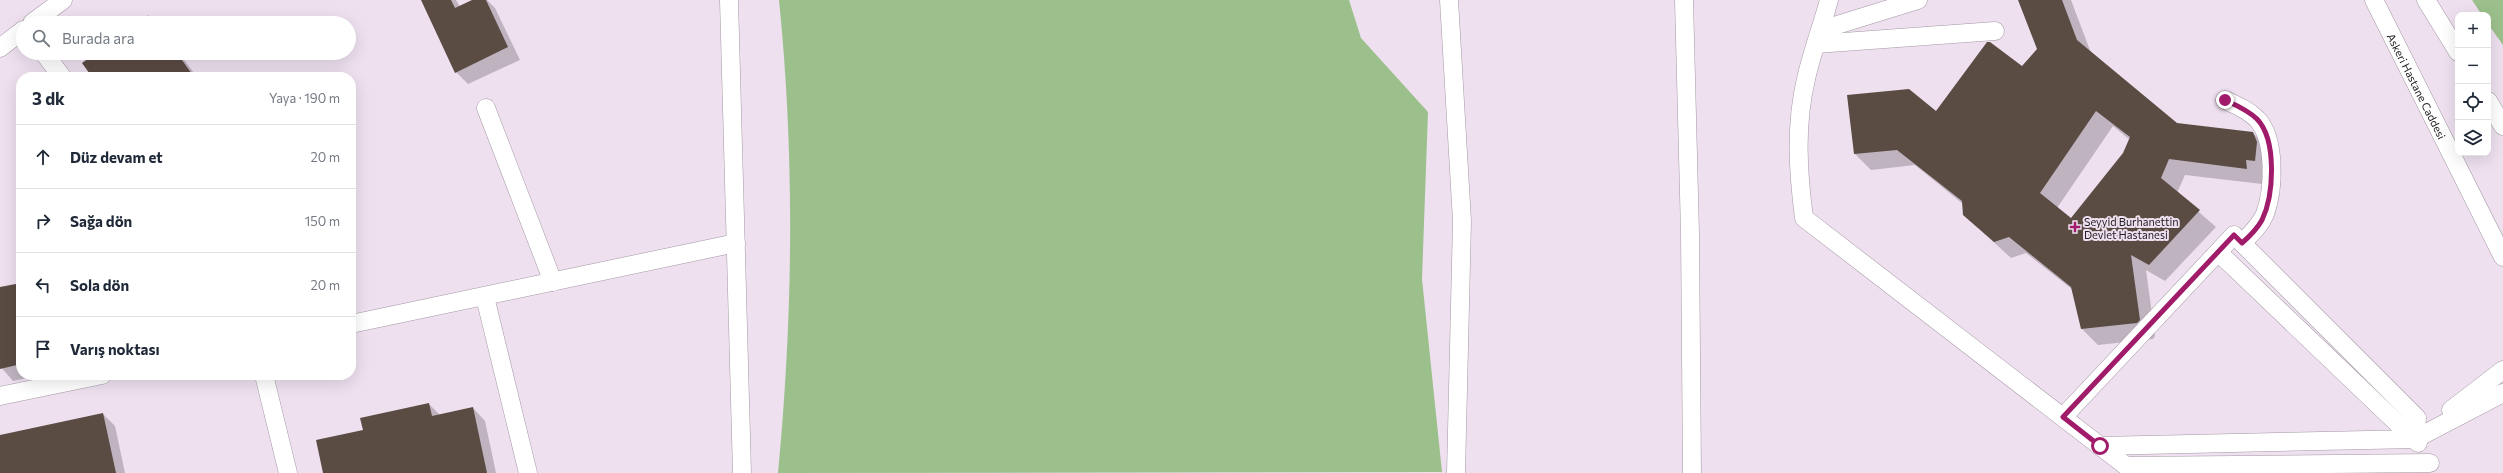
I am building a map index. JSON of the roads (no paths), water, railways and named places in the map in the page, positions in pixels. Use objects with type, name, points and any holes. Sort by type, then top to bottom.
[{"type":"street","points":[[41,16],[63,0]]},
{"type":"street","points":[[729,0],[742,473]]},
{"type":"street","points":[[1449,0],[1462,221],[1456,473]]},
{"type":"street","points":[[1684,0],[1690,225],[1692,473]]},
{"type":"street","points":[[1829,0],[1806,79],[1799,129],[1798,159],[1804,218],[2126,466],[2432,468]]},
{"type":"street","points":[[1818,37],[1918,0]]},
{"type":"street","name":"Askeri Hastane Caddesi","points":[[2374,0],[2503,257]]},
{"type":"street","points":[[2426,0],[2456,48]]},
{"type":"street","points":[[1818,37],[1995,31]]},
{"type":"street","points":[[0,48],[16,35]]},
{"type":"street","points":[[49,60],[58,72]]},
{"type":"street","points":[[2225,100],[2257,119],[2266,134],[2271,158],[2270,185],[2265,214],[2257,228],[2242,243]]},
{"type":"street","points":[[2491,107],[2503,126]]},
{"type":"street","points":[[486,108],[553,282]]},
{"type":"street","points":[[2063,417],[2234,235],[2417,418],[2415,439]]},
{"type":"street","points":[[356,323],[736,243]]},
{"type":"street","points":[[2218,252],[2415,439],[2432,468]]},
{"type":"street","points":[[485,297],[528,473]]},
{"type":"street","points":[[2415,439],[2503,370]]},
{"type":"street","points":[[0,396],[78,380]]},
{"type":"street","points":[[265,380],[288,473]]},
{"type":"street","points":[[2100,446],[2415,439],[2503,393]]},
{"type":"place","name":"Seyyid Burhanettin Devlet Hastanesi","points":[[2075,227]]}]
